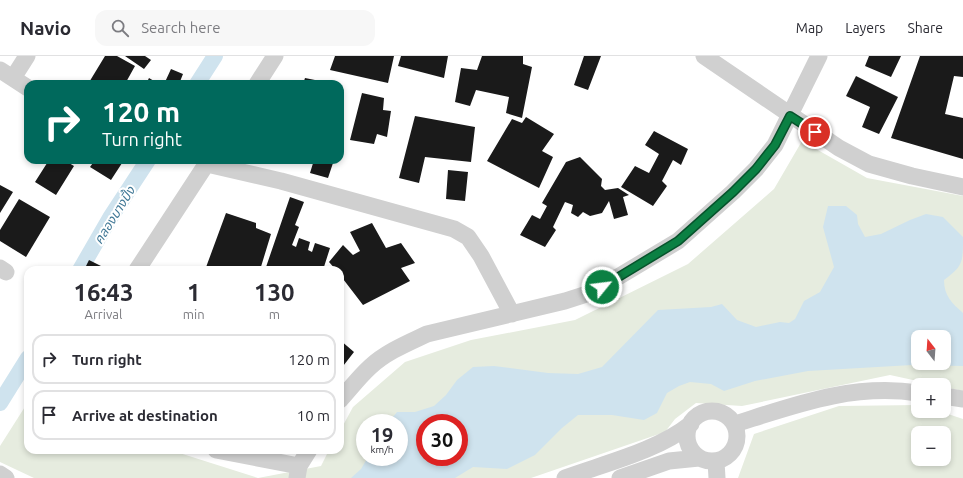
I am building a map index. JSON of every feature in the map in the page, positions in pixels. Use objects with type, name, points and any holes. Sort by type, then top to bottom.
[{"type":"street","points":[[24,85],[7,74],[27,56]]},
{"type":"street","points":[[260,80],[275,56]]},
{"type":"street","points":[[704,56],[790,116],[839,148],[869,164],[912,176],[963,187]]},
{"type":"street","points":[[344,396],[370,367],[380,359],[427,334],[512,314],[593,292],[678,241],[733,192],[756,169],[775,145],[819,56]]},
{"type":"street","points":[[140,266],[207,164]]},
{"type":"street","points":[[216,164],[454,229],[468,237],[481,256],[512,314]]},
{"type":"street","points":[[735,424],[814,399],[852,392],[868,390],[911,393]]},
{"type":"street","points":[[951,397],[963,400]]},
{"type":"street","points":[[565,478],[660,444],[678,434],[699,414],[715,411],[730,417],[735,424],[738,440],[735,447],[724,459],[707,461],[699,458],[692,452],[688,444],[687,436],[690,424]]},
{"type":"street","points":[[231,454],[298,472],[307,454]]},
{"type":"street","points":[[620,478],[669,461],[699,458]]},
{"type":"street","points":[[716,461],[717,478]]},
{"type":"street","points":[[0,474],[6,478]]},
{"type":"shaded area","points":[[802,141],[867,178],[963,196],[963,391],[951,388],[951,378],[911,378],[911,380],[890,375],[742,406],[696,403],[675,419],[665,432],[531,478],[258,478],[321,466],[327,454],[344,454],[344,424],[353,407],[405,362],[471,340],[575,320],[688,264],[774,189]]},
{"type":"shaded area","points":[[911,405],[911,418],[951,418],[951,415],[963,419],[963,478],[738,478],[754,434],[839,406]]},
{"type":"shaded area","points":[[24,408],[24,454],[183,454],[258,478],[34,478],[0,462],[0,446]]},
{"type":"water","points":[[828,206],[846,206],[857,215],[858,224],[865,237],[881,234],[926,214],[943,217],[963,237],[963,253],[961,263],[955,271],[944,280],[944,286],[947,295],[963,313],[963,366],[951,366],[951,330],[911,330],[911,365],[808,371],[755,381],[724,391],[711,384],[690,382],[667,393],[657,413],[644,420],[612,415],[578,415],[562,428],[535,455],[507,469],[473,467],[455,478],[351,478],[363,466],[408,466],[408,414],[395,414],[397,412],[415,412],[434,406],[446,395],[457,380],[473,367],[494,366],[548,373],[578,374],[602,367],[658,310],[711,307],[722,304],[737,320],[756,327],[780,322],[789,323],[795,319],[804,301],[820,292],[834,267],[823,227]]},
{"type":"building","points":[[105,56],[117,56],[135,66],[127,80],[90,80]]},
{"type":"building","points":[[125,56],[145,56],[151,60],[144,69]]},
{"type":"building","points":[[335,56],[394,56],[388,83],[330,70]]},
{"type":"building","points":[[401,56],[448,56],[444,78],[398,66]]},
{"type":"building","points":[[482,56],[523,56],[523,64],[532,67],[522,118],[506,113],[509,97],[476,90],[470,106],[455,102],[461,68],[477,70]]},
{"type":"building","points":[[584,56],[601,56],[588,90],[574,85]]},
{"type":"building","points":[[869,56],[901,56],[891,77],[865,66]]},
{"type":"building","points":[[920,56],[963,56],[963,77],[954,76],[945,114],[963,118],[963,159],[891,138]]},
{"type":"building","points":[[171,69],[183,74],[181,80],[166,80]]},
{"type":"building","points":[[856,76],[898,97],[879,134],[862,127],[870,107],[846,96]]},
{"type":"building","points":[[305,78],[315,80],[304,80]]},
{"type":"building","points":[[362,93],[384,98],[383,110],[391,111],[387,137],[377,134],[374,144],[350,140]]},
{"type":"building","points":[[415,116],[475,127],[471,162],[425,157],[419,183],[399,178]]},
{"type":"building","points":[[526,117],[554,134],[542,151],[553,157],[539,188],[487,161],[512,119],[522,123]]},
{"type":"building","points":[[654,131],[688,149],[681,165],[673,160],[662,181],[667,186],[653,206],[621,187],[635,166],[649,173],[659,154],[645,145]]},
{"type":"building","points":[[580,157],[602,179],[601,186],[605,190],[618,188],[629,195],[623,197],[628,215],[614,219],[609,201],[602,213],[590,216],[583,212],[578,217],[571,213],[573,205],[565,202],[553,227],[556,230],[545,247],[520,235],[532,215],[540,219],[547,206],[542,203],[566,162]]},
{"type":"building","points":[[46,164],[71,164],[74,166],[56,195],[35,182]]},
{"type":"building","points":[[92,164],[121,164],[111,180],[90,167]]},
{"type":"building","points":[[313,164],[333,164],[328,178],[310,173]]},
{"type":"building","points":[[448,170],[468,172],[465,201],[446,199]]},
{"type":"building","points":[[0,185],[13,192],[0,213]]},
{"type":"building","points":[[290,197],[304,202],[295,225],[299,227],[292,245],[296,247],[299,238],[310,242],[308,250],[312,252],[315,243],[330,248],[324,266],[266,266]]},
{"type":"building","points":[[19,199],[50,217],[26,257],[0,241],[0,230]]},
{"type":"building","points":[[226,213],[256,223],[256,228],[271,234],[261,266],[206,266]]},
{"type":"building","points":[[372,223],[386,248],[401,243],[415,263],[401,268],[410,281],[363,305],[344,280],[344,266],[332,266],[329,262],[343,245],[353,255],[360,251],[350,232]]},
{"type":"building","points":[[89,260],[101,266],[86,266]]},
{"type":"building","points":[[344,343],[354,352],[344,365]]},
{"type":"waterway","name":"คลองบางปิ้ง","points":[[200,80],[215,56]]},
{"type":"waterway","name":"คลองบางปิ้ง","points":[[82,266],[110,218],[145,164]]},
{"type":"waterway","name":"คลองบางปิ้ง","points":[[0,403],[24,364]]},
{"type":"route","points":[[602,287],[678,241],[733,192],[756,169],[775,145],[790,116],[815,132]]}]
